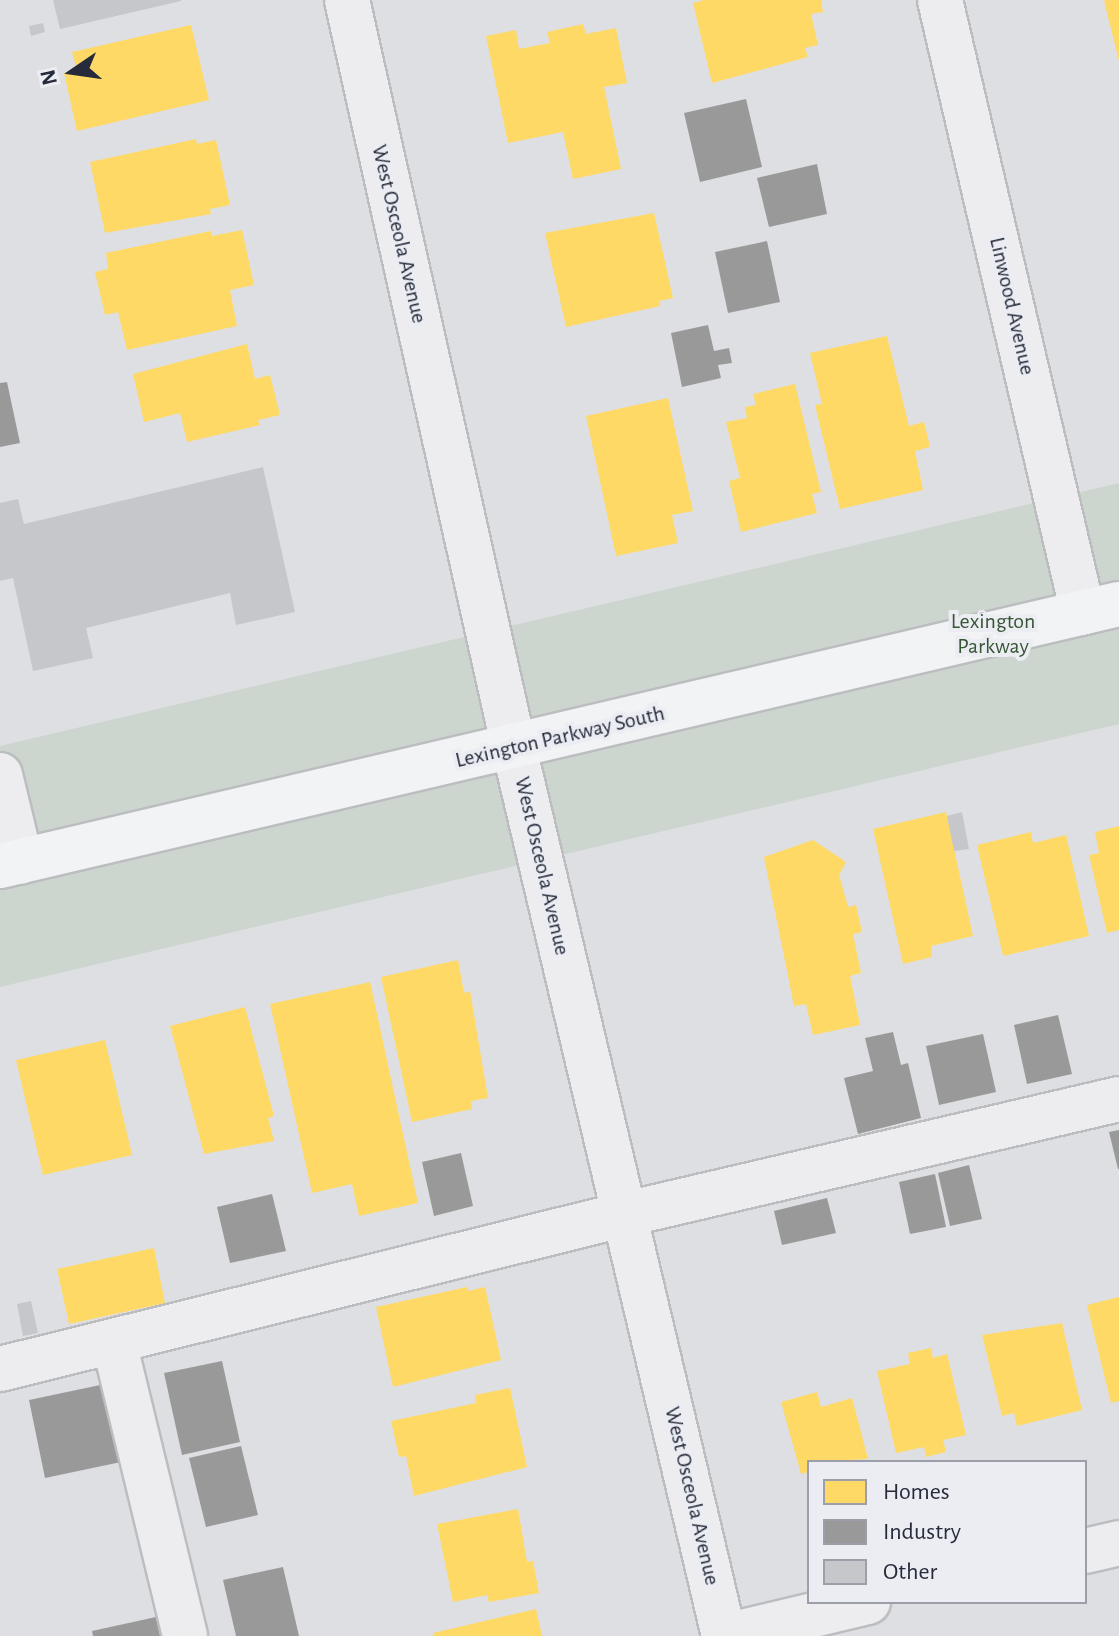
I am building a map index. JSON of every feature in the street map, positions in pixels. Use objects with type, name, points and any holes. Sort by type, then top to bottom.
[{"type":"main road","name":"Lexington Parkway South","points":[[10,864],[1101,609]]},
{"type":"street","name":"West Osceola Avenue","points":[[347,0],[514,748],[725,1636]]},
{"type":"street","name":"Linwood Avenue","points":[[940,0],[1101,609]]},
{"type":"street","points":[[0,775],[10,864]]},
{"type":"street","points":[[0,1369],[626,1214],[1119,1099]]},
{"type":"street","points":[[114,1342],[185,1636]]},
{"type":"street","points":[[1087,1551],[1119,1543]]},
{"type":"street","points":[[725,1636],[860,1604]]},
{"type":"green space","name":"Lexington Parkway","points":[[1119,483],[1119,724],[0,987],[0,746]]},
{"type":"building: Homes","points":[[704,0],[821,0],[823,12],[811,14],[818,45],[805,48],[808,57],[712,83],[693,3]]},
{"type":"building: Homes","points":[[1119,0],[1119,61],[1104,1]]},
{"type":"building: Homes","points":[[583,24],[586,34],[616,28],[627,83],[604,87],[621,169],[573,179],[563,132],[508,143],[486,36],[516,30],[519,49],[550,43],[547,32]]},
{"type":"building: Homes","points":[[191,25],[209,100],[77,131],[64,73],[77,70],[72,52]]},
{"type":"building: Homes","points":[[196,139],[197,144],[216,140],[230,205],[210,209],[211,214],[105,233],[90,162]]},
{"type":"building: Homes","points":[[654,213],[673,298],[659,301],[660,306],[566,327],[545,233]]},
{"type":"building: Homes","points":[[242,230],[254,285],[230,290],[237,326],[127,350],[118,312],[105,315],[95,272],[108,269],[106,253],[211,231],[212,236]]},
{"type":"building: Homes","points":[[887,336],[909,426],[924,422],[930,447],[915,451],[923,490],[840,509],[815,405],[822,404],[810,353]]},
{"type":"building: Homes","points":[[247,344],[255,379],[270,375],[280,415],[258,420],[260,425],[187,442],[180,413],[144,422],[133,374]]},
{"type":"building: Homes","points":[[795,384],[821,492],[812,494],[817,513],[741,532],[729,481],[740,478],[726,422],[747,418],[745,407],[756,405],[753,394]]},
{"type":"building: Homes","points":[[668,398],[693,511],[672,515],[678,543],[616,556],[586,416]]},
{"type":"building: Homes","points":[[946,812],[973,936],[931,946],[932,957],[903,964],[873,829]]},
{"type":"building: Homes","points":[[1119,826],[1119,930],[1107,933],[1089,855],[1099,853],[1095,832]]},
{"type":"building: Homes","points":[[1031,832],[1033,843],[1066,835],[1089,936],[1003,956],[977,845]]},
{"type":"building: Homes","points":[[813,840],[846,862],[839,875],[848,907],[856,905],[862,932],[853,934],[861,973],[850,976],[860,1025],[813,1035],[806,1004],[794,1006],[764,857]]},
{"type":"building: Homes","points":[[458,960],[464,993],[470,991],[488,1098],[471,1101],[472,1109],[412,1122],[381,977]]},
{"type":"building: Homes","points":[[370,982],[418,1203],[359,1216],[352,1184],[312,1193],[270,1004]]},
{"type":"building: Homes","points":[[245,1007],[274,1116],[268,1118],[274,1141],[204,1154],[170,1026]]},
{"type":"building: Homes","points":[[105,1040],[132,1155],[43,1175],[16,1060]]},
{"type":"building: Homes","points":[[154,1248],[165,1303],[69,1324],[57,1269]]},
{"type":"building: Homes","points":[[467,1287],[468,1291],[485,1287],[501,1360],[393,1387],[376,1307]]},
{"type":"building: Homes","points":[[1119,1297],[1119,1401],[1111,1403],[1087,1305]]},
{"type":"building: Homes","points":[[1062,1323],[1082,1410],[1017,1426],[1014,1413],[1002,1416],[982,1335]]},
{"type":"building: Homes","points":[[931,1348],[933,1358],[947,1354],[966,1435],[943,1440],[946,1452],[926,1457],[924,1447],[896,1453],[877,1371],[910,1364],[908,1353]]},
{"type":"building: Homes","points":[[510,1388],[527,1467],[414,1496],[406,1456],[399,1457],[391,1421],[476,1403],[475,1395]]},
{"type":"building: Homes","points":[[817,1392],[821,1407],[852,1398],[868,1459],[807,1460],[807,1472],[801,1474],[781,1402]]},
{"type":"building: Homes","points":[[518,1509],[527,1562],[533,1561],[539,1593],[489,1602],[487,1595],[453,1602],[437,1524]]},
{"type":"building: Homes","points":[[536,1609],[542,1636],[434,1636],[433,1633]]},
{"type":"building: Industry","points":[[746,99],[762,167],[700,182],[684,113]]},
{"type":"building: Industry","points":[[817,164],[827,214],[769,227],[757,178]]},
{"type":"building: Industry","points":[[767,241],[780,302],[728,313],[715,252]]},
{"type":"building: Industry","points":[[708,325],[714,351],[729,348],[732,363],[718,365],[721,378],[682,387],[671,333]]},
{"type":"building: Industry","points":[[7,382],[20,443],[0,447],[0,383]]},
{"type":"building: Industry","points":[[1058,1015],[1072,1074],[1027,1084],[1014,1025]]},
{"type":"building: Industry","points":[[893,1032],[901,1065],[908,1063],[921,1118],[858,1134],[844,1078],[873,1071],[865,1038]]},
{"type":"building: Industry","points":[[983,1034],[996,1092],[939,1105],[926,1046]]},
{"type":"building: Industry","points":[[1119,1130],[1119,1169],[1118,1169],[1109,1132]]},
{"type":"building: Industry","points":[[461,1153],[473,1206],[434,1216],[422,1162]]},
{"type":"building: Industry","points":[[969,1165],[982,1219],[950,1226],[938,1173]]},
{"type":"building: Industry","points":[[935,1174],[946,1227],[910,1234],[899,1182]]},
{"type":"building: Industry","points":[[272,1194],[286,1251],[230,1263],[217,1207]]},
{"type":"building: Industry","points":[[827,1198],[836,1233],[782,1245],[774,1211]]},
{"type":"building: Industry","points":[[222,1361],[240,1442],[182,1455],[164,1373]]},
{"type":"building: Industry","points":[[105,1384],[121,1462],[45,1478],[29,1400]]},
{"type":"building: Industry","points":[[241,1446],[258,1515],[206,1527],[189,1458]]},
{"type":"building: Industry","points":[[283,1567],[299,1636],[236,1636],[223,1580]]},
{"type":"building: Industry","points":[[156,1617],[160,1636],[93,1636],[92,1631]]},
{"type":"building: Other","points":[[53,0],[181,0],[181,1],[60,29]]},
{"type":"building: Other","points":[[43,23],[45,32],[31,36],[29,26]]},
{"type":"building: Other","points":[[263,467],[295,612],[236,625],[230,593],[86,628],[93,658],[33,671],[13,578],[0,581],[0,503],[18,499],[24,524]]},
{"type":"building: Other","points":[[962,812],[969,849],[954,851],[947,816]]},
{"type":"building: Other","points":[[31,1301],[38,1333],[23,1336],[17,1304]]}]
